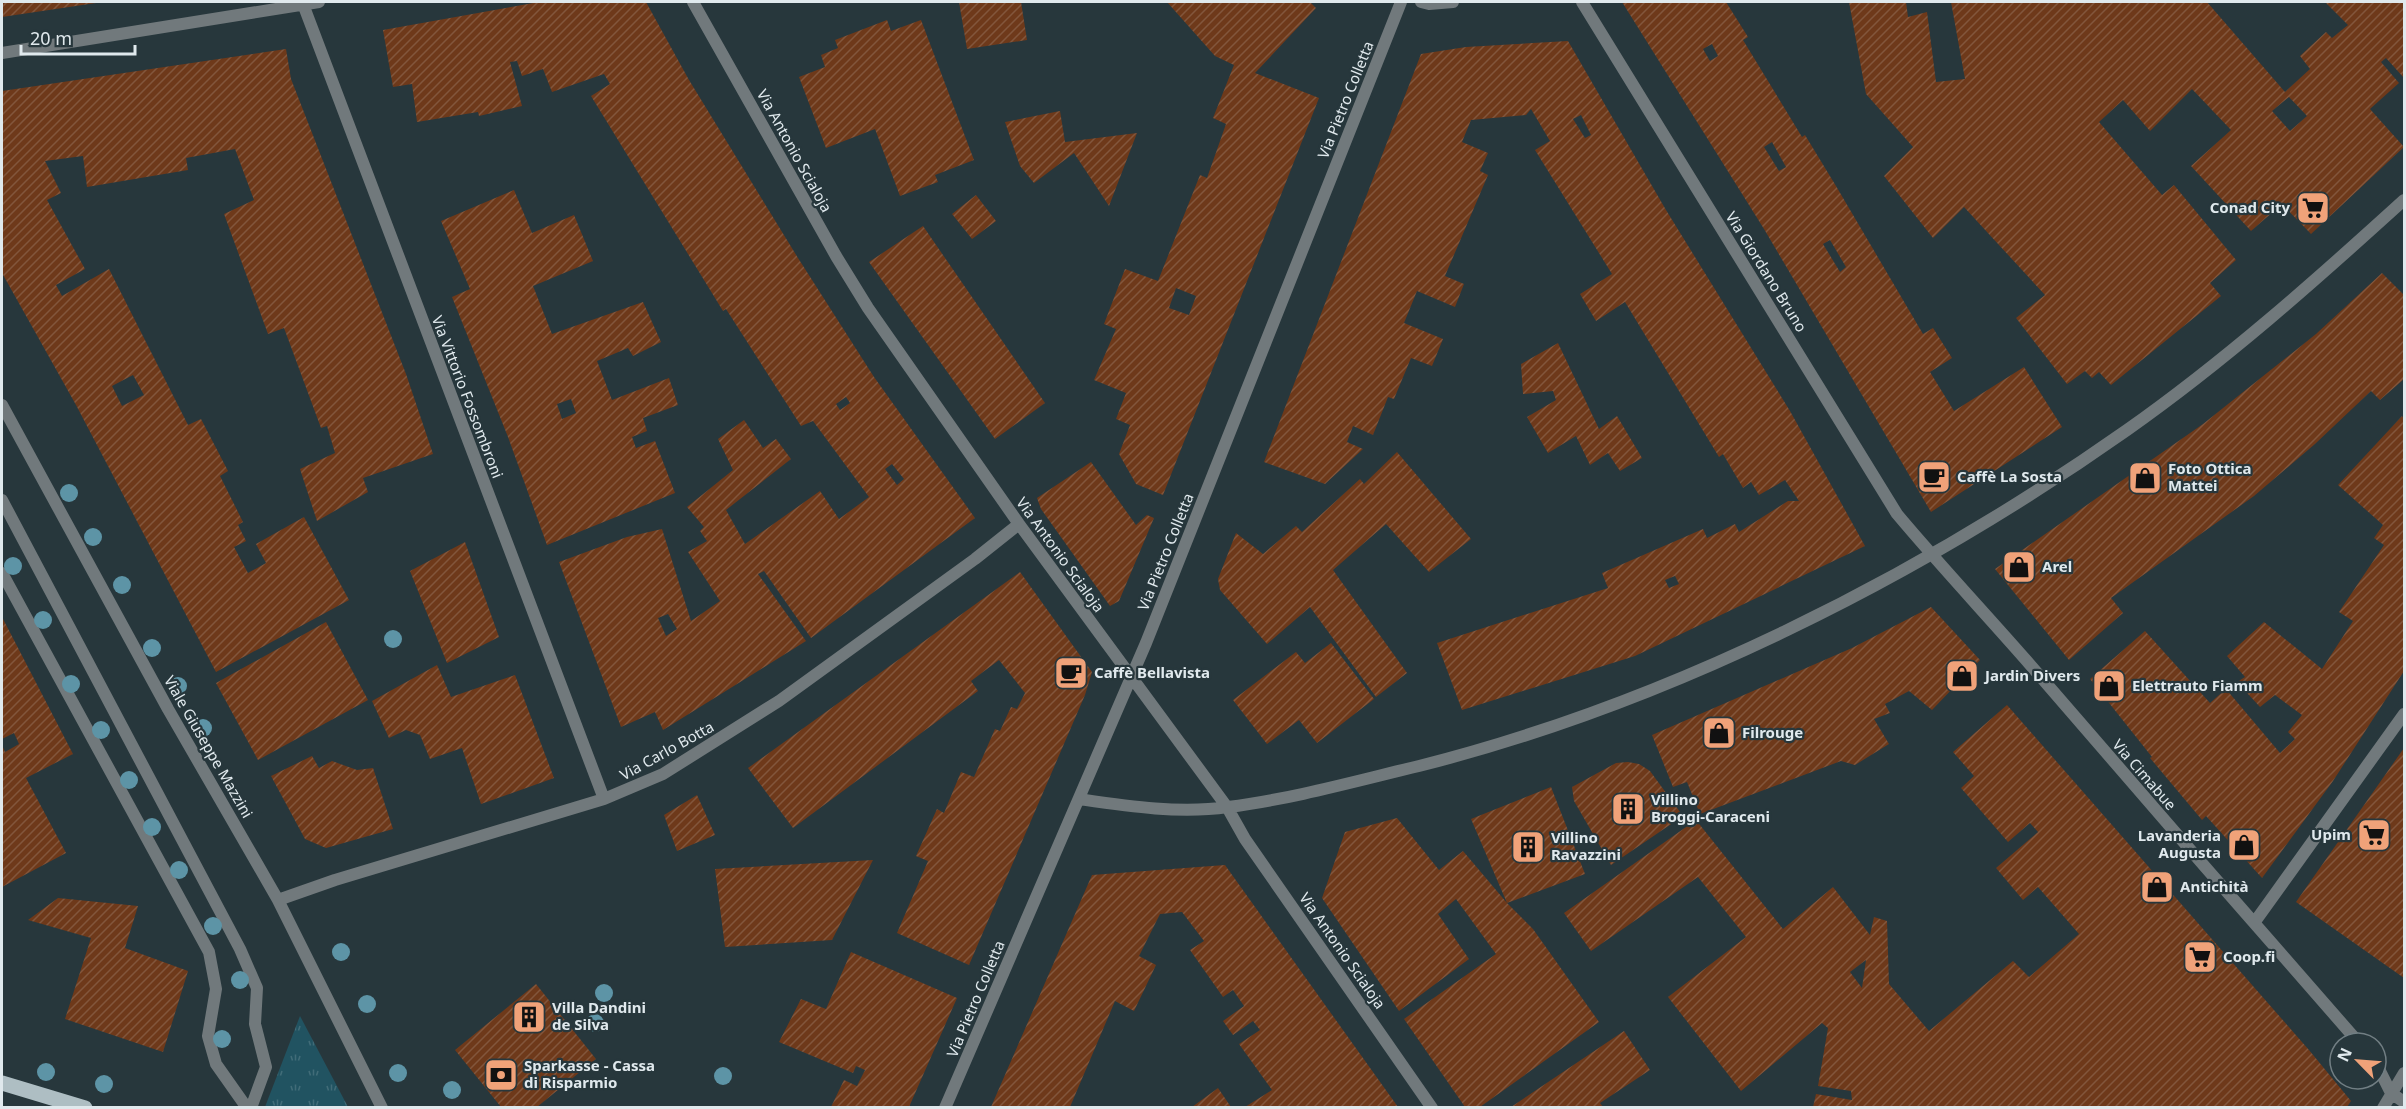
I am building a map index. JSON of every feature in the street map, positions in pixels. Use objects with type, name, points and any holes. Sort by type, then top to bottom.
[{"type":"main road","points":[[2,1083],[85,1107]]},
{"type":"street","points":[[2,53],[319,2]]},
{"type":"street","name":"Via Antonio Scialoja","points":[[693,2],[836,256],[1019,524],[1227,807],[1245,839],[1432,1107]]},
{"type":"street","name":"Via Pietro Colletta","points":[[945,1107],[1131,679],[1401,2]]},
{"type":"street","points":[[1421,2],[1453,2]]},
{"type":"street","name":"Via Giordano Bruno","points":[[1581,2],[1897,514],[1930,554]]},
{"type":"street","name":"Via Vittorio Fossombroni","points":[[303,4],[604,799]]},
{"type":"street","points":[[1079,800],[1153,807],[1227,807],[1351,783],[1443,760],[1568,721],[1751,646],[1834,606],[1979,526],[2130,428],[2287,303],[2404,200]]},
{"type":"street","name":"Viale Giuseppe Mazzini","points":[[2,405],[168,709],[278,900],[382,1107]]},
{"type":"street","points":[[2,500],[240,949],[257,988],[255,1024],[266,1067],[249,1107],[216,1064],[208,1036],[216,989],[209,952],[2,573]]},
{"type":"street","name":"Via Carlo Botta","points":[[278,900],[335,880],[604,799],[663,774],[779,701],[975,560],[1019,524]]},
{"type":"street","name":"Via Cimabue","points":[[1930,554],[2348,1031]]},
{"type":"street","points":[[2254,923],[2404,714]]},
{"type":"street","points":[[2383,1107],[2404,1073]]},
{"type":"street","points":[[2388,1087],[2391,1093],[2404,1102]]},
{"type":"green space","points":[[300,1016],[348,1107],[265,1107]]},
{"type":"building","points":[[2,2],[96,2],[96,3],[2,17]]},
{"type":"building","points":[[539,2],[646,2],[689,80],[798,258],[874,377],[975,518],[811,638],[764,571],[758,574],[806,641],[663,730],[655,712],[621,727],[559,562],[627,537],[662,529],[691,621],[720,601],[688,552],[707,541],[700,531],[704,527],[687,507],[733,470],[718,439],[744,420],[763,448],[776,439],[791,459],[726,510],[745,544],[820,491],[839,519],[869,497],[813,421],[801,426],[726,309],[723,311],[591,96],[610,84],[604,74],[552,92],[543,69],[522,76],[517,61],[510,62],[522,106],[479,116],[478,112],[417,122],[412,84],[393,87],[383,30]],"holes":[[[846,397],[850,403],[840,410],[836,404]],[[892,464],[904,479],[897,485],[885,469]],[[668,614],[677,629],[666,636],[658,618]]]},
{"type":"building","points":[[959,2],[1021,2],[1027,40],[967,49]]},
{"type":"building","points":[[1167,2],[1310,2],[1316,8],[1255,73],[1319,98],[1163,495],[1136,484],[1119,454],[1130,425],[1116,419],[1126,393],[1094,380],[1116,329],[1104,324],[1125,269],[1158,281],[1200,175],[1207,178],[1226,124],[1213,118],[1234,65],[1215,56]],"holes":[[[1176,288],[1196,296],[1189,315],[1169,308]]]},
{"type":"building","points":[[1622,2],[1726,2],[1748,37],[1743,40],[1802,137],[1805,135],[1923,334],[1933,328],[1952,358],[1930,372],[1954,411],[2024,367],[2062,427],[1931,512],[1764,229]],"holes":[[[1712,44],[1718,56],[1710,61],[1703,49]],[[1772,142],[1786,167],[1779,171],[1764,147]],[[1830,240],[1846,267],[1840,272],[1823,244]]]},
{"type":"building","points":[[1849,2],[1906,2],[1908,17],[1927,12],[1936,82],[1965,79],[1951,2],[2207,2],[2285,92],[2310,69],[2300,56],[2326,32],[2332,38],[2348,25],[2325,2],[2404,2],[2404,78],[2386,58],[2381,62],[2399,83],[2370,109],[2404,147],[2311,234],[2282,204],[2251,231],[2191,166],[2231,130],[2192,89],[2150,131],[2123,100],[2099,122],[2162,195],[2174,185],[2236,260],[2210,283],[2221,296],[2111,385],[2099,372],[2092,378],[2085,371],[2067,384],[2016,318],[2045,295],[1964,207],[1933,238],[1884,176],[1913,147],[1866,94]],"holes":[[[2289,97],[2307,116],[2290,131],[2272,111]]]},
{"type":"building","points":[[887,20],[891,31],[921,20],[974,160],[935,175],[938,182],[900,196],[875,129],[826,148],[799,77],[825,67],[821,55],[838,48],[835,40]]},
{"type":"building","points":[[1568,41],[1666,210],[1790,411],[1865,546],[1635,656],[1462,710],[1437,643],[1608,588],[1602,573],[1703,529],[1707,538],[1735,524],[1739,532],[1788,501],[1799,501],[1785,480],[1759,495],[1751,482],[1743,488],[1723,454],[1719,457],[1625,302],[1596,321],[1580,294],[1612,274],[1535,150],[1550,141],[1531,109],[1526,115],[1471,120],[1462,142],[1488,153],[1480,171],[1488,175],[1445,276],[1464,284],[1455,307],[1417,291],[1404,323],[1443,339],[1432,366],[1411,358],[1394,399],[1388,397],[1373,435],[1353,426],[1347,442],[1363,449],[1325,484],[1264,462],[1421,54],[1466,47]],"holes":[[[1581,115],[1591,135],[1585,138],[1573,119]],[[1675,576],[1679,584],[1669,588],[1665,580]]]},
{"type":"building","points":[[286,49],[291,79],[406,374],[433,454],[363,478],[368,492],[317,521],[300,469],[335,453],[327,426],[321,428],[284,328],[268,334],[224,214],[254,200],[235,149],[186,158],[188,170],[87,187],[83,156],[45,161],[61,193],[47,200],[85,269],[56,285],[62,296],[109,269],[188,425],[201,419],[228,471],[220,476],[243,522],[238,525],[246,541],[234,547],[248,573],[266,563],[256,544],[304,517],[349,600],[216,672],[76,405],[2,273],[2,91]],"holes":[[[133,375],[144,395],[122,406],[112,386]]]},
{"type":"building","points":[[1060,111],[1065,142],[1137,133],[1109,206],[1074,153],[1034,183],[1020,166],[1005,122]]},
{"type":"building","points":[[514,190],[532,233],[574,215],[593,261],[533,286],[552,334],[643,302],[661,342],[633,356],[628,348],[597,361],[612,400],[669,378],[678,405],[643,418],[647,431],[632,437],[636,448],[655,441],[675,493],[547,545],[508,437],[452,297],[470,289],[441,221]],"holes":[[[571,399],[576,413],[562,419],[557,404]]]},
{"type":"building","points":[[976,195],[996,221],[972,239],[952,214]]},
{"type":"building","points":[[923,226],[1045,403],[995,439],[869,262]]},
{"type":"building","points":[[2382,273],[2404,295],[2404,379],[2380,400],[2371,391],[2315,444],[2254,496],[2111,598],[2123,613],[2069,660],[1995,569],[2203,424],[2316,334]]},
{"type":"building","points":[[1558,343],[1599,429],[1617,416],[1642,458],[1620,471],[1608,453],[1590,465],[1576,436],[1548,453],[1527,417],[1556,400],[1553,391],[1523,394],[1521,364]]},
{"type":"building","points":[[2402,416],[2404,419],[2404,671],[2333,781],[2262,878],[2206,816],[2202,820],[2150,758],[2152,757],[2090,679],[2145,631],[2210,703],[2226,689],[2280,753],[2295,739],[2288,732],[2302,715],[2275,695],[2260,707],[2237,682],[2245,677],[2227,656],[2264,622],[2322,669],[2353,621],[2339,612],[2384,545],[2374,538],[2383,525],[2338,485]]},
{"type":"building","points":[[1397,452],[1471,539],[1429,572],[1386,524],[1333,570],[1407,673],[1376,697],[1310,607],[1267,644],[1220,590],[1218,579],[1236,533],[1263,554],[1296,526],[1302,532],[1360,479],[1364,484]]},
{"type":"building","points":[[1091,462],[1136,525],[1147,515],[1154,518],[1119,601],[1110,606],[1041,509],[1037,498]]},
{"type":"building","points":[[465,542],[499,637],[447,663],[410,571]]},
{"type":"building","points":[[1020,572],[1092,672],[1085,695],[969,965],[897,933],[928,861],[916,856],[937,809],[944,813],[961,772],[974,777],[995,729],[1000,731],[1011,707],[1017,709],[1025,693],[999,660],[971,681],[978,691],[793,828],[748,768]]},
{"type":"building","points":[[1931,607],[1980,660],[1932,710],[1909,691],[1885,704],[1890,713],[1874,719],[1889,744],[1855,765],[1841,761],[1700,814],[1687,782],[1673,787],[1652,735],[1852,648]]},
{"type":"building","points":[[2,617],[73,754],[26,778],[66,853],[2,887],[2,745],[5,752],[19,744],[14,733],[2,739]]},
{"type":"building","points":[[326,622],[368,700],[258,760],[216,683]]},
{"type":"building","points":[[1331,643],[1374,699],[1317,743],[1299,720],[1267,744],[1233,700],[1296,652],[1305,663]]},
{"type":"building","points":[[437,665],[451,697],[515,675],[554,778],[481,804],[462,748],[430,759],[420,735],[406,730],[389,738],[372,701]]},
{"type":"building","points":[[2007,705],[2309,1050],[2328,1073],[2328,1091],[2343,1091],[2351,1101],[2347,1107],[1813,1107],[1816,1094],[1852,1100],[1851,1091],[1818,1086],[1828,1028],[1822,1023],[1741,1091],[1668,997],[1746,937],[1698,877],[1591,951],[1564,913],[1696,820],[1783,929],[1833,887],[1870,935],[1874,917],[1887,921],[1889,984],[1929,1031],[2013,961],[2029,977],[2079,934],[2038,887],[2023,900],[1996,868],[2038,832],[2030,823],[2008,842],[1961,788],[1974,776],[1953,752]],"holes":[[[1866,960],[1862,988],[1850,972]]]},
{"type":"building","name":"Upim","points":[[2404,748],[2404,978],[2296,902]]},
{"type":"building","points":[[312,756],[319,768],[332,761],[357,770],[373,768],[393,829],[326,848],[305,839],[271,776]]},
{"type":"building","name":"Villino Broggi-Caraceni","points":[[1616,763],[1639,764],[1650,771],[1683,816],[1611,865],[1574,801],[1572,787]]},
{"type":"building","name":"Villino Ravazzini","points":[[1551,787],[1585,874],[1507,903],[1471,819]]},
{"type":"building","points":[[697,795],[715,835],[677,851],[664,815]]},
{"type":"building","points":[[1397,818],[1439,870],[1463,851],[1507,903],[1533,929],[1599,1022],[1480,1107],[1465,1107],[1404,1019],[1496,954],[1456,899],[1438,914],[1469,959],[1399,1011],[1322,898],[1345,832]]},
{"type":"building","points":[[873,860],[832,940],[725,947],[715,869]]},
{"type":"building","points":[[1225,865],[1398,1107],[1245,1107],[1272,1090],[1239,1044],[1260,1030],[1253,1021],[1233,1035],[1223,1021],[1244,1006],[1233,990],[1223,997],[1190,950],[1204,941],[1182,912],[1160,914],[1139,956],[1156,965],[1134,1011],[1115,1001],[1070,1107],[991,1107],[1092,875]]},
{"type":"building","points":[[58,898],[138,906],[125,948],[188,971],[163,1052],[65,1019],[91,938],[28,920]]},
{"type":"building","points":[[851,952],[957,998],[909,1107],[831,1107],[844,1080],[857,1086],[865,1070],[856,1066],[853,1073],[779,1042],[801,999],[826,1009]]},
{"type":"building","name":"Villa Dandini de Silva","points":[[536,984],[596,1059],[537,1107],[501,1107],[455,1050]]},
{"type":"building","points":[[1624,1031],[1650,1070],[1600,1103],[1603,1107],[1511,1107]]},
{"type":"building","points":[[1218,1088],[1231,1107],[1192,1107]]},
{"type":"place","name":"Conad City","points":[[2313,208]]},
{"type":"place","name":"Caffè La Sosta","points":[[1934,477]]},
{"type":"place","name":"Foto Ottica Mattei","points":[[2145,478]]},
{"type":"place","name":"Arel","points":[[2019,567]]},
{"type":"place","name":"Caffè Bellavista","points":[[1071,673]]},
{"type":"place","name":"Jardin Divers","points":[[1962,676]]},
{"type":"place","name":"Elettrauto Fiamm","points":[[2109,686]]},
{"type":"place","name":"Filrouge","points":[[1719,733]]},
{"type":"place","name":"Villino Broggi-Caraceni","points":[[1628,809]]},
{"type":"place","name":"Upim","points":[[2374,835]]},
{"type":"place","name":"Lavanderia Augusta","points":[[2244,845]]},
{"type":"place","name":"Villino Ravazzini","points":[[1528,847]]},
{"type":"place","name":"Antichità","points":[[2157,887]]},
{"type":"place","name":"Coop.fi","points":[[2200,957]]},
{"type":"place","name":"Villa Dandini de Silva","points":[[529,1017]]},
{"type":"place","name":"Sparkasse - Cassa di Risparmio","points":[[501,1075]]}]
